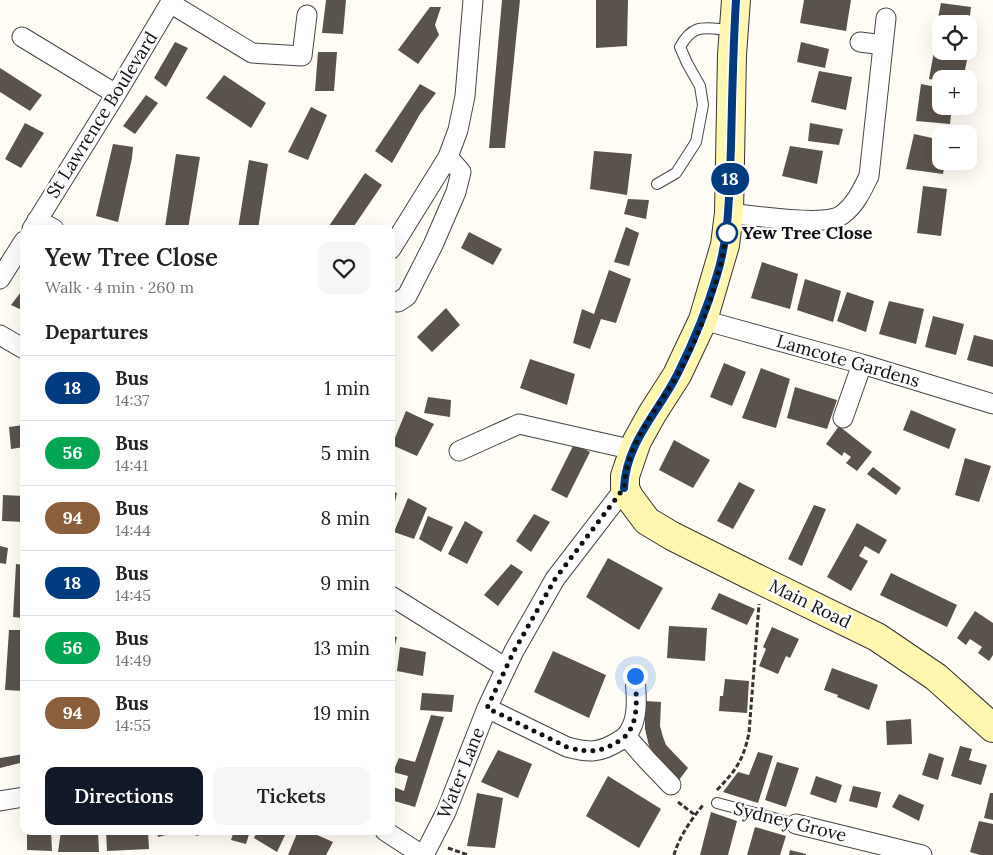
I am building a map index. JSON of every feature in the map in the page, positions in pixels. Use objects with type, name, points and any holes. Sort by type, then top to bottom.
[{"type":"street","points":[[395,243],[448,157],[458,130],[465,96],[473,0]]},
{"type":"street","points":[[624,488],[625,476],[634,450],[652,414],[677,375],[703,320],[725,245],[729,213],[736,0]]},
{"type":"street","points":[[171,2],[252,53],[302,56],[307,15]]},
{"type":"street","name":"St Lawrence Boulevard","points":[[42,225],[171,2]]},
{"type":"street","points":[[729,213],[816,221],[842,216],[858,198],[869,176],[886,18]]},
{"type":"street","points":[[22,37],[116,94]]},
{"type":"street","points":[[860,42],[883,45]]},
{"type":"street","points":[[395,302],[398,302],[407,296],[433,246],[456,192],[461,172],[448,157]]},
{"type":"street","points":[[0,279],[20,248]]},
{"type":"street","name":"Lamcote Gardens","points":[[703,320],[862,364],[993,404]]},
{"type":"street","points":[[0,335],[20,347]]},
{"type":"street","points":[[844,418],[862,364]]},
{"type":"street","points":[[459,451],[519,424],[634,450]]},
{"type":"street","name":"Main Road","points":[[624,488],[629,498],[647,521],[680,540],[877,637],[936,677],[992,725]]},
{"type":"street","name":"Water Lane","points":[[423,855],[446,812],[487,708],[506,668],[555,579],[624,488]]},
{"type":"street","points":[[395,599],[506,668]]},
{"type":"street","points":[[487,708],[567,747],[580,751],[606,749],[626,736],[631,729],[635,712],[635,676]]},
{"type":"street","points":[[626,736],[646,760],[671,785]]},
{"type":"street","points":[[0,801],[20,798]]},
{"type":"street","name":"Sydney Grove","points":[[796,824],[922,855]]},
{"type":"street","points":[[391,835],[423,855]]},
{"type":"lane","points":[[657,184],[676,173],[696,142],[703,105],[700,86],[686,63],[680,48],[687,35],[698,28],[734,30]]},
{"type":"lane","name":"Sydney Grove","points":[[713,799],[796,824]]},
{"type":"path","points":[[674,855],[676,846],[690,822],[713,799],[733,773],[746,750],[762,581]]},
{"type":"building","points":[[326,0],[346,0],[343,34],[322,33]]},
{"type":"building","points":[[502,0],[520,0],[505,148],[489,148]]},
{"type":"building","points":[[596,0],[628,0],[627,46],[596,48]]},
{"type":"building","points":[[804,0],[851,0],[846,31],[800,23]]},
{"type":"building","points":[[941,3],[971,7],[970,15],[939,15]]},
{"type":"building","points":[[430,7],[441,7],[435,25],[439,35],[418,64],[398,50]]},
{"type":"building","points":[[175,42],[188,48],[166,87],[154,78]]},
{"type":"building","points":[[801,42],[829,49],[825,68],[797,62]]},
{"type":"building","points":[[318,52],[337,52],[334,91],[315,91]]},
{"type":"building","points":[[932,60],[967,60],[965,70],[932,70],[932,80],[929,79]]},
{"type":"building","points":[[0,68],[42,95],[30,111],[0,92]]},
{"type":"building","points":[[819,71],[852,77],[846,110],[811,102]]},
{"type":"building","points":[[224,75],[266,103],[251,128],[206,98]]},
{"type":"building","points":[[420,84],[436,93],[420,114],[392,163],[375,151]]},
{"type":"building","points":[[921,84],[932,86],[932,115],[951,115],[950,124],[916,121]]},
{"type":"building","points":[[146,95],[158,103],[135,134],[123,126]]},
{"type":"building","points":[[311,107],[327,115],[308,160],[288,152]]},
{"type":"building","points":[[25,123],[44,133],[21,168],[5,159]]},
{"type":"building","points":[[810,123],[843,129],[839,145],[808,141]]},
{"type":"building","points":[[914,134],[932,138],[932,170],[944,170],[943,174],[906,169]]},
{"type":"building","points":[[113,144],[133,147],[118,222],[96,216]]},
{"type":"building","points":[[790,146],[823,151],[817,184],[782,176]]},
{"type":"building","points":[[594,151],[632,154],[627,195],[590,189]]},
{"type":"building","points":[[176,154],[200,157],[189,225],[165,225]]},
{"type":"building","points":[[249,160],[268,164],[259,225],[239,225]]},
{"type":"building","points":[[365,173],[382,185],[355,225],[330,225]]},
{"type":"building","points":[[923,186],[947,189],[941,236],[917,233]]},
{"type":"building","points":[[628,199],[649,200],[646,219],[624,214]]},
{"type":"building","points":[[626,227],[639,233],[629,266],[614,262]]},
{"type":"building","points":[[469,232],[502,249],[493,265],[461,248]]},
{"type":"building","points":[[762,262],[798,274],[790,309],[751,298]]},
{"type":"building","points":[[609,270],[631,279],[616,323],[601,319],[590,349],[573,343],[582,309],[594,314]]},
{"type":"building","points":[[805,279],[841,291],[833,322],[797,310]]},
{"type":"building","points":[[847,292],[874,301],[866,332],[837,321]]},
{"type":"building","points":[[20,293],[20,309],[11,305]]},
{"type":"building","points":[[889,301],[924,309],[916,344],[879,334]]},
{"type":"building","points":[[446,308],[460,325],[432,352],[417,337]]},
{"type":"building","points":[[933,316],[964,324],[956,355],[925,347]]},
{"type":"building","points":[[974,335],[993,340],[993,367],[967,360]]},
{"type":"building","points":[[530,359],[575,374],[567,405],[520,388]]},
{"type":"building","points":[[724,363],[746,372],[732,406],[710,397]]},
{"type":"building","points":[[761,368],[790,379],[776,428],[742,418]]},
{"type":"building","points":[[795,387],[837,400],[827,429],[787,418]]},
{"type":"building","points":[[428,397],[451,400],[450,417],[424,413]]},
{"type":"building","points":[[911,410],[956,429],[949,449],[903,430]]},
{"type":"building","points":[[406,411],[434,424],[417,456],[395,446],[395,438]]},
{"type":"building","points":[[20,426],[20,448],[11,449],[9,427]]},
{"type":"building","points":[[839,426],[872,452],[857,471],[846,463],[851,457],[844,452],[842,456],[826,444]]},
{"type":"building","points":[[674,440],[710,460],[693,488],[659,470]]},
{"type":"building","points":[[574,444],[590,452],[567,498],[551,490]]},
{"type":"building","points":[[965,458],[991,466],[979,502],[955,495]]},
{"type":"building","points":[[873,467],[901,488],[896,495],[867,474]]},
{"type":"building","points":[[739,482],[755,490],[733,529],[717,521]]},
{"type":"building","points":[[3,495],[20,496],[20,522],[2,521]]},
{"type":"building","points":[[408,498],[427,508],[414,539],[395,532]]},
{"type":"building","points":[[814,505],[826,509],[802,566],[788,559]]},
{"type":"building","points":[[534,514],[550,522],[531,552],[516,541]]},
{"type":"building","points":[[428,516],[453,527],[441,552],[419,539]]},
{"type":"building","points":[[465,521],[483,532],[467,564],[448,554]]},
{"type":"building","points":[[857,523],[887,540],[879,554],[865,546],[859,556],[868,561],[851,591],[827,577]]},
{"type":"building","points":[[0,546],[8,548],[6,564],[0,563]]},
{"type":"building","points":[[608,558],[663,588],[639,630],[586,597]]},
{"type":"building","points":[[16,564],[20,564],[20,618],[13,617]]},
{"type":"building","points":[[511,564],[523,572],[498,606],[484,595]]},
{"type":"building","points":[[891,573],[957,605],[947,627],[880,595]]},
{"type":"building","points":[[719,593],[755,609],[747,625],[711,609]]},
{"type":"building","points":[[975,611],[993,623],[993,655],[989,661],[978,653],[982,647],[970,639],[966,645],[957,638]]},
{"type":"building","points":[[669,626],[707,628],[705,661],[667,658]]},
{"type":"building","points":[[772,627],[799,639],[790,658],[786,656],[778,674],[759,666],[766,649],[763,647]]},
{"type":"building","points":[[9,630],[20,630],[20,691],[5,690]]},
{"type":"building","points":[[400,647],[426,652],[423,676],[397,671]]},
{"type":"building","points":[[553,651],[606,675],[589,718],[534,692]]},
{"type":"building","points":[[832,668],[878,685],[869,710],[824,690]]},
{"type":"building","points":[[725,679],[749,681],[747,713],[719,711],[720,696],[723,696]]},
{"type":"building","points":[[422,693],[454,695],[452,712],[420,710]]},
{"type":"building","points":[[645,701],[661,702],[660,726],[666,745],[688,768],[679,780],[660,762],[649,746],[645,729]]},
{"type":"building","points":[[431,715],[444,717],[415,807],[395,801],[395,788],[404,791],[408,776],[395,773],[395,767],[399,758],[415,762]]},
{"type":"building","points":[[911,719],[912,744],[887,745],[886,721]]},
{"type":"building","points":[[960,746],[972,749],[969,760],[987,765],[981,785],[951,776]]},
{"type":"building","points":[[498,750],[532,764],[518,798],[481,782]]},
{"type":"building","points":[[758,752],[773,756],[758,803],[723,792],[738,772],[749,775]]},
{"type":"building","points":[[929,753],[944,758],[938,780],[922,775]]},
{"type":"building","points":[[20,755],[20,763],[0,768],[0,758]]},
{"type":"building","points":[[777,762],[799,768],[786,807],[765,800]]},
{"type":"building","points":[[608,776],[661,809],[639,848],[586,816]]},
{"type":"building","points":[[816,776],[842,785],[836,803],[810,794]]},
{"type":"building","points":[[853,786],[881,792],[877,808],[849,801]]},
{"type":"building","points":[[477,793],[503,798],[495,848],[467,846]]},
{"type":"building","points":[[990,793],[993,793],[993,820],[984,818]]},
{"type":"building","points":[[899,794],[924,805],[919,821],[892,807]]},
{"type":"building","points":[[711,812],[737,821],[728,855],[700,855]]},
{"type":"building","points":[[979,821],[993,824],[993,855],[980,855],[970,852]]},
{"type":"building","points":[[755,827],[786,836],[780,855],[747,855]]},
{"type":"building","points":[[27,835],[51,835],[52,851],[27,850]]},
{"type":"building","points":[[60,835],[98,835],[99,852],[58,852]]},
{"type":"building","points":[[106,835],[148,835],[149,849],[107,851]]},
{"type":"building","points":[[233,835],[249,835],[246,844],[231,840]]},
{"type":"building","points":[[255,835],[285,835],[277,852],[254,838]]},
{"type":"building","points":[[296,835],[317,835],[333,842],[326,855],[288,855]]},
{"type":"building","points":[[790,850],[806,854],[806,855],[789,855]]},
{"type":"bus line","name":"18","points":[[624,488],[625,476],[637,441],[677,375],[703,320],[725,245],[729,213],[732,56],[736,0]]},
{"type":"place","name":"Yew Tree Close","points":[[727,233]]},
{"type":"route","points":[[635,676],[635,712],[631,729],[626,736],[606,749],[580,751],[567,747],[487,708],[514,651],[555,579],[624,488],[625,476],[637,441],[677,375],[703,320],[718,274],[727,229],[727,233]]}]
